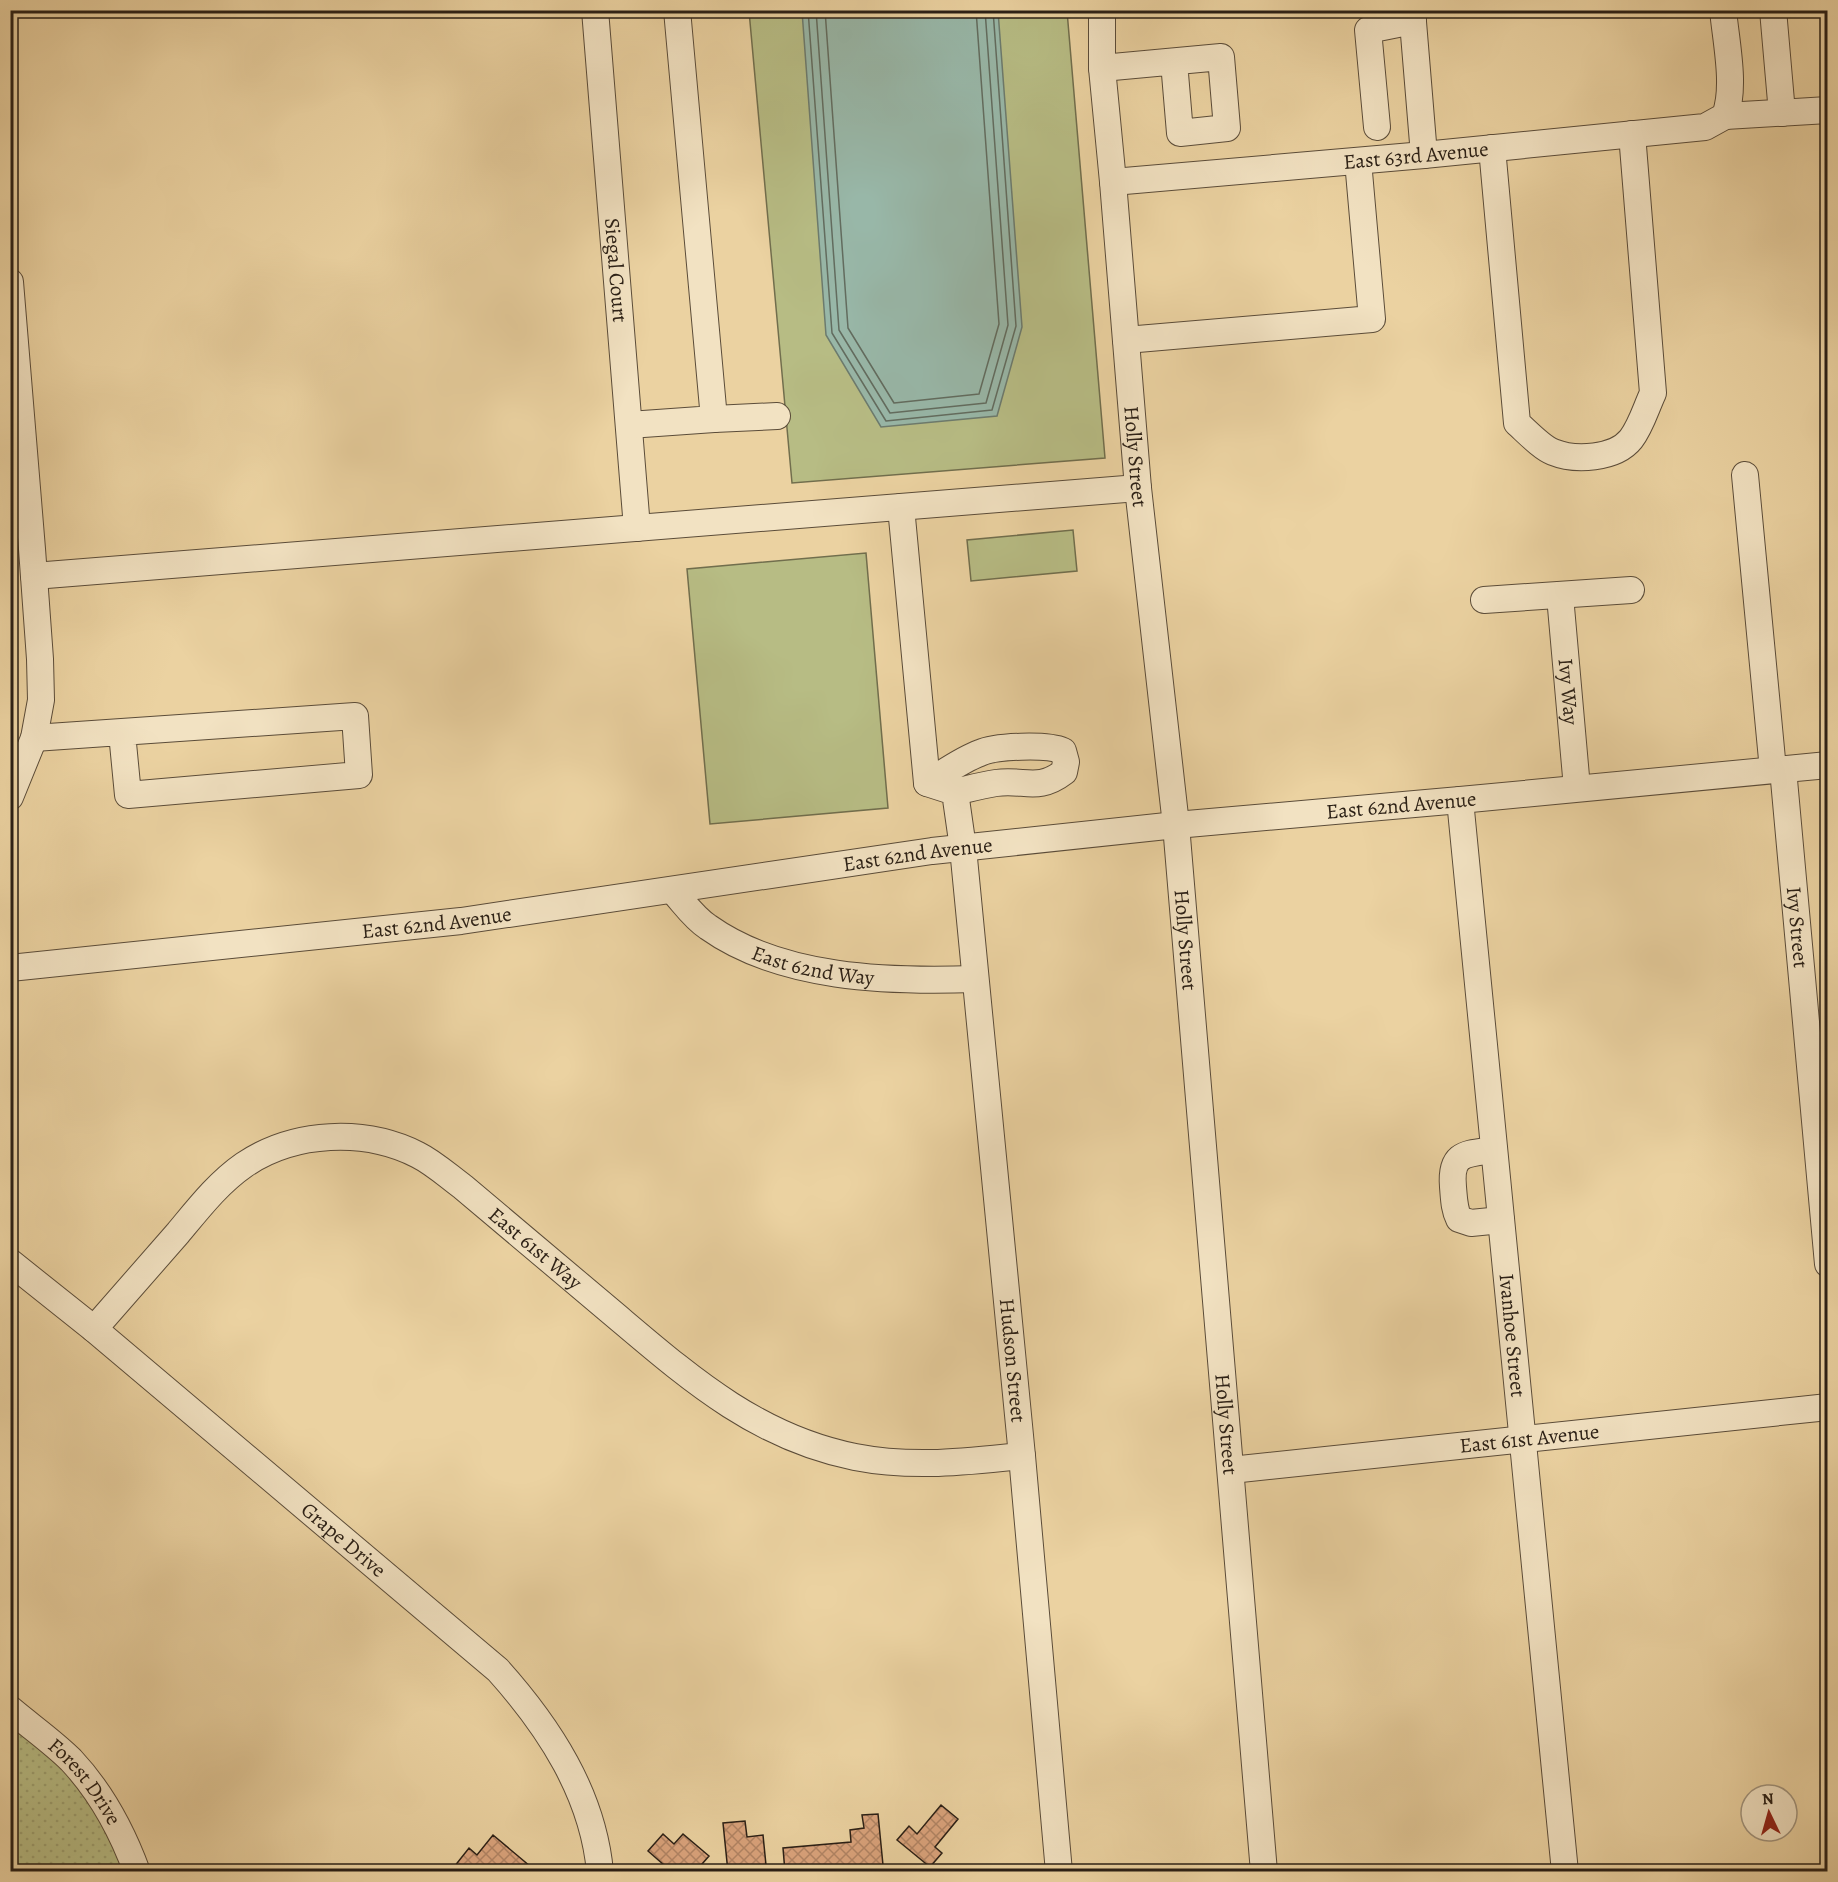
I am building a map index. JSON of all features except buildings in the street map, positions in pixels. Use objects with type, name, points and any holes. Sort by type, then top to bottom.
[{"type":"street","name":"Siegal Court","points":[[595,10],[637,528]]},
{"type":"street","points":[[677,10],[714,419]]},
{"type":"street","name":"Holly Street","points":[[1102,10],[1102,68],[1138,488],[1176,825],[1264,1872]]},
{"type":"street","points":[[1722,118],[1729,106],[1730,90],[1723,10]]},
{"type":"street","points":[[1773,10],[1782,113]]},
{"type":"street","points":[[1377,127],[1368,30],[1412,16],[1424,155]]},
{"type":"street","points":[[1102,68],[1174,62]]},
{"type":"street","name":"East 63rd Avenue","points":[[1113,182],[1424,155],[1705,127],[1722,118],[1827,110]]},
{"type":"street","points":[[1492,148],[1517,423],[1551,452],[1577,457],[1608,453],[1622,448],[1635,432],[1653,393],[1632,134]]},
{"type":"street","points":[[1126,340],[1372,319],[1358,161]]},
{"type":"street","points":[[10,282],[34,576],[41,700],[34,738],[10,797]]},
{"type":"street","points":[[629,425],[777,416]]},
{"type":"street","name":"Ivy Street","points":[[1745,475],[1778,769],[1827,1264]]},
{"type":"street","points":[[34,576],[1138,488]]},
{"type":"street","points":[[902,507],[927,783]]},
{"type":"street","points":[[1484,600],[1631,590]]},
{"type":"street","name":"Ivy Way","points":[[1560,596],[1577,788]]},
{"type":"street","points":[[34,738],[355,716],[359,775],[128,795],[122,733]]},
{"type":"street","points":[[1036,746],[1054,748],[1063,751],[1066,762],[1064,772],[1051,782],[998,783],[954,792],[927,783],[980,752],[1036,746]]},
{"type":"street","name":"East 62nd Avenue","points":[[10,968],[461,921],[673,891],[754,876],[963,848],[1176,825],[1827,765]]},
{"type":"street","name":"Hudson Street","points":[[954,792],[963,848],[1022,1456],[1059,1872]]},
{"type":"street","name":"Ivanhoe Street","points":[[1460,800],[1565,1872]]},
{"type":"street","name":"East 62nd Way","points":[[673,891],[707,927],[742,946],[767,956],[821,972],[857,977],[924,981],[975,979]]},
{"type":"street","name":"East 61st Way","points":[[94,1329],[215,1190],[243,1165],[291,1143],[329,1137],[362,1138],[401,1148],[430,1161],[463,1186],[686,1375],[736,1410],[779,1433],[831,1451],[901,1463],[970,1462],[1022,1456]]},
{"type":"street","points":[[1494,1150],[1464,1155],[1455,1162],[1452,1172],[1455,1212],[1459,1220],[1471,1223],[1501,1220]]},
{"type":"street","name":"Grape Drive","points":[[10,1262],[94,1329],[498,1670],[527,1702],[571,1772],[593,1832],[600,1872]]},
{"type":"street","name":"East 61st Avenue","points":[[1231,1470],[1827,1407]]},
{"type":"street","name":"Forest Drive","points":[[10,1709],[70,1759],[88,1781],[118,1828],[137,1872]]},
{"type":"green space","points":[[749,11],[1067,11],[1105,458],[792,483]]},
{"type":"green space","points":[[1073,530],[1077,571],[971,581],[967,540]]},
{"type":"green space","points":[[866,553],[888,808],[710,824],[687,569]]},
{"type":"green space","points":[[10,1709],[70,1759],[137,1871],[11,1871]]},
{"type":"water","points":[[802,11],[998,11],[1022,327],[997,416],[881,427],[826,335]]}]
